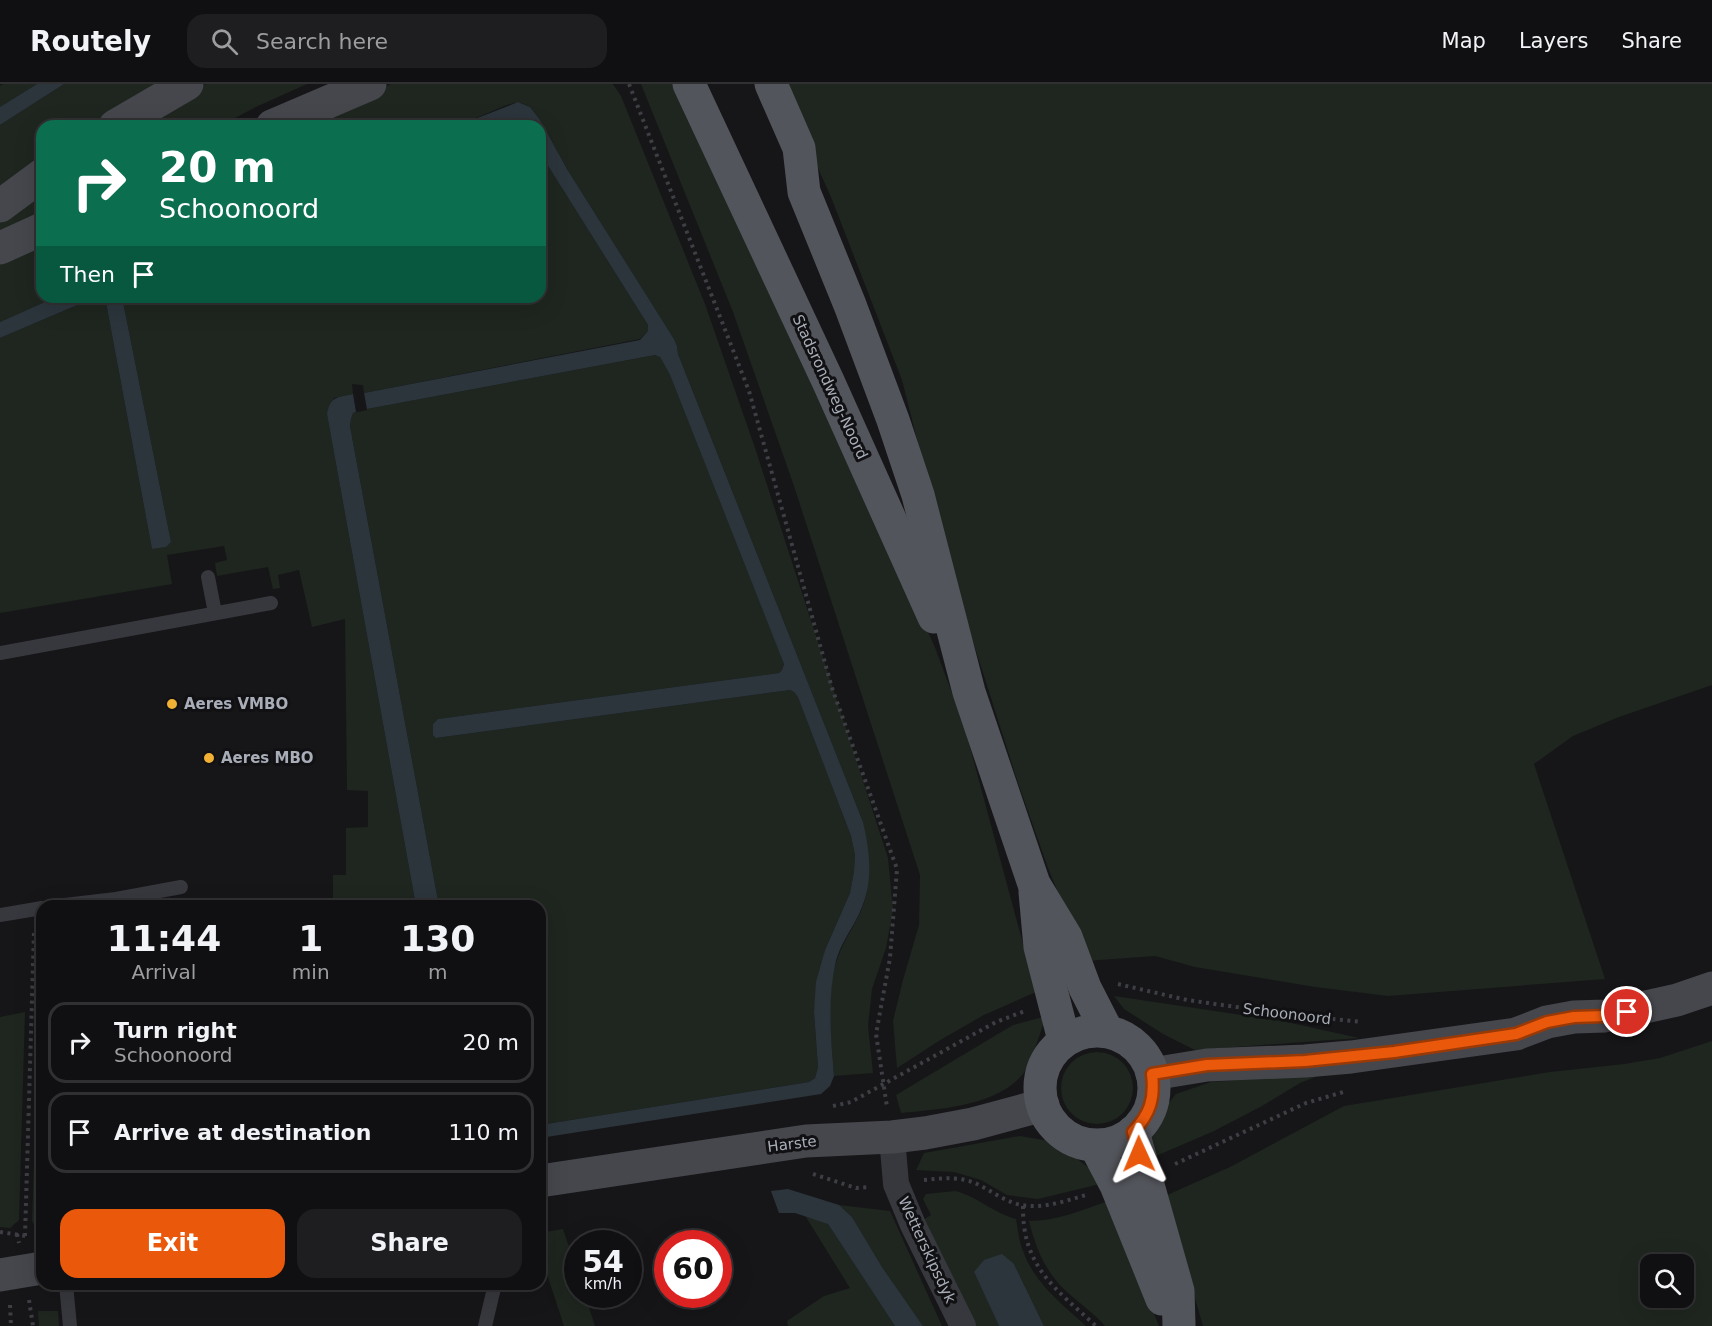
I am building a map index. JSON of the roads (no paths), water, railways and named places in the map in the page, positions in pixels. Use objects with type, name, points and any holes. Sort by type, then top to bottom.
[{"type":"main road","name":"Stadsrondweg-Noord","points":[[689,84],[828,381],[969,692]]},
{"type":"main road","points":[[771,84],[799,148],[804,192]]},
{"type":"main road","name":"Stadsrondweg-Noord","points":[[804,192],[850,305],[918,495],[969,692],[1034,884],[1066,937],[1084,988],[1107,1031]]},
{"type":"main road","name":"Stadsrondweg-Noord","points":[[1034,884],[1040,947],[1064,1040]]},
{"type":"main road","points":[[1096,1147],[1115,1143],[1133,1132],[1145,1120],[1154,1089],[1152,1074],[1145,1057],[1135,1044],[1121,1035],[1089,1029],[1064,1040],[1044,1061],[1040,1087],[1043,1105],[1057,1129],[1066,1138],[1096,1147],[1131,1180],[1178,1291],[1179,1325]]},
{"type":"main road","points":[[1131,1180],[1133,1132]]},
{"type":"street","points":[[125,120],[187,84]]},
{"type":"street","points":[[286,120],[370,84]]},
{"type":"street","name":"Stadsrondweg-Noord","points":[[755,84],[804,192]]},
{"type":"street","points":[[0,206],[36,179]]},
{"type":"street","points":[[0,248],[36,232]]},
{"type":"street","points":[[1152,1074],[1207,1065],[1351,1057],[1516,1034],[1547,1022],[1574,1017],[1605,1016],[1677,1000],[1712,988]]},
{"type":"street","name":"Harste","points":[[546,1180],[806,1141],[925,1133],[973,1124],[1043,1105]]},
{"type":"street","name":"Wetterskipsdyk","points":[[892,1137],[896,1185],[913,1225],[963,1326]]},
{"type":"street","points":[[5,1288],[36,1271]]},
{"type":"lane","points":[[208,577],[215,613]]},
{"type":"lane","points":[[0,653],[271,603]]},
{"type":"lane","points":[[101,900],[182,887]]},
{"type":"lane","points":[[0,915],[36,908]]},
{"type":"lane","points":[[67,1290],[70,1326]]},
{"type":"lane","points":[[485,1326],[494,1290]]},
{"type":"place","name":"Aeres VMBO","points":[[172,704]]},
{"type":"place","name":"Aeres MBO","points":[[209,758]]}]
